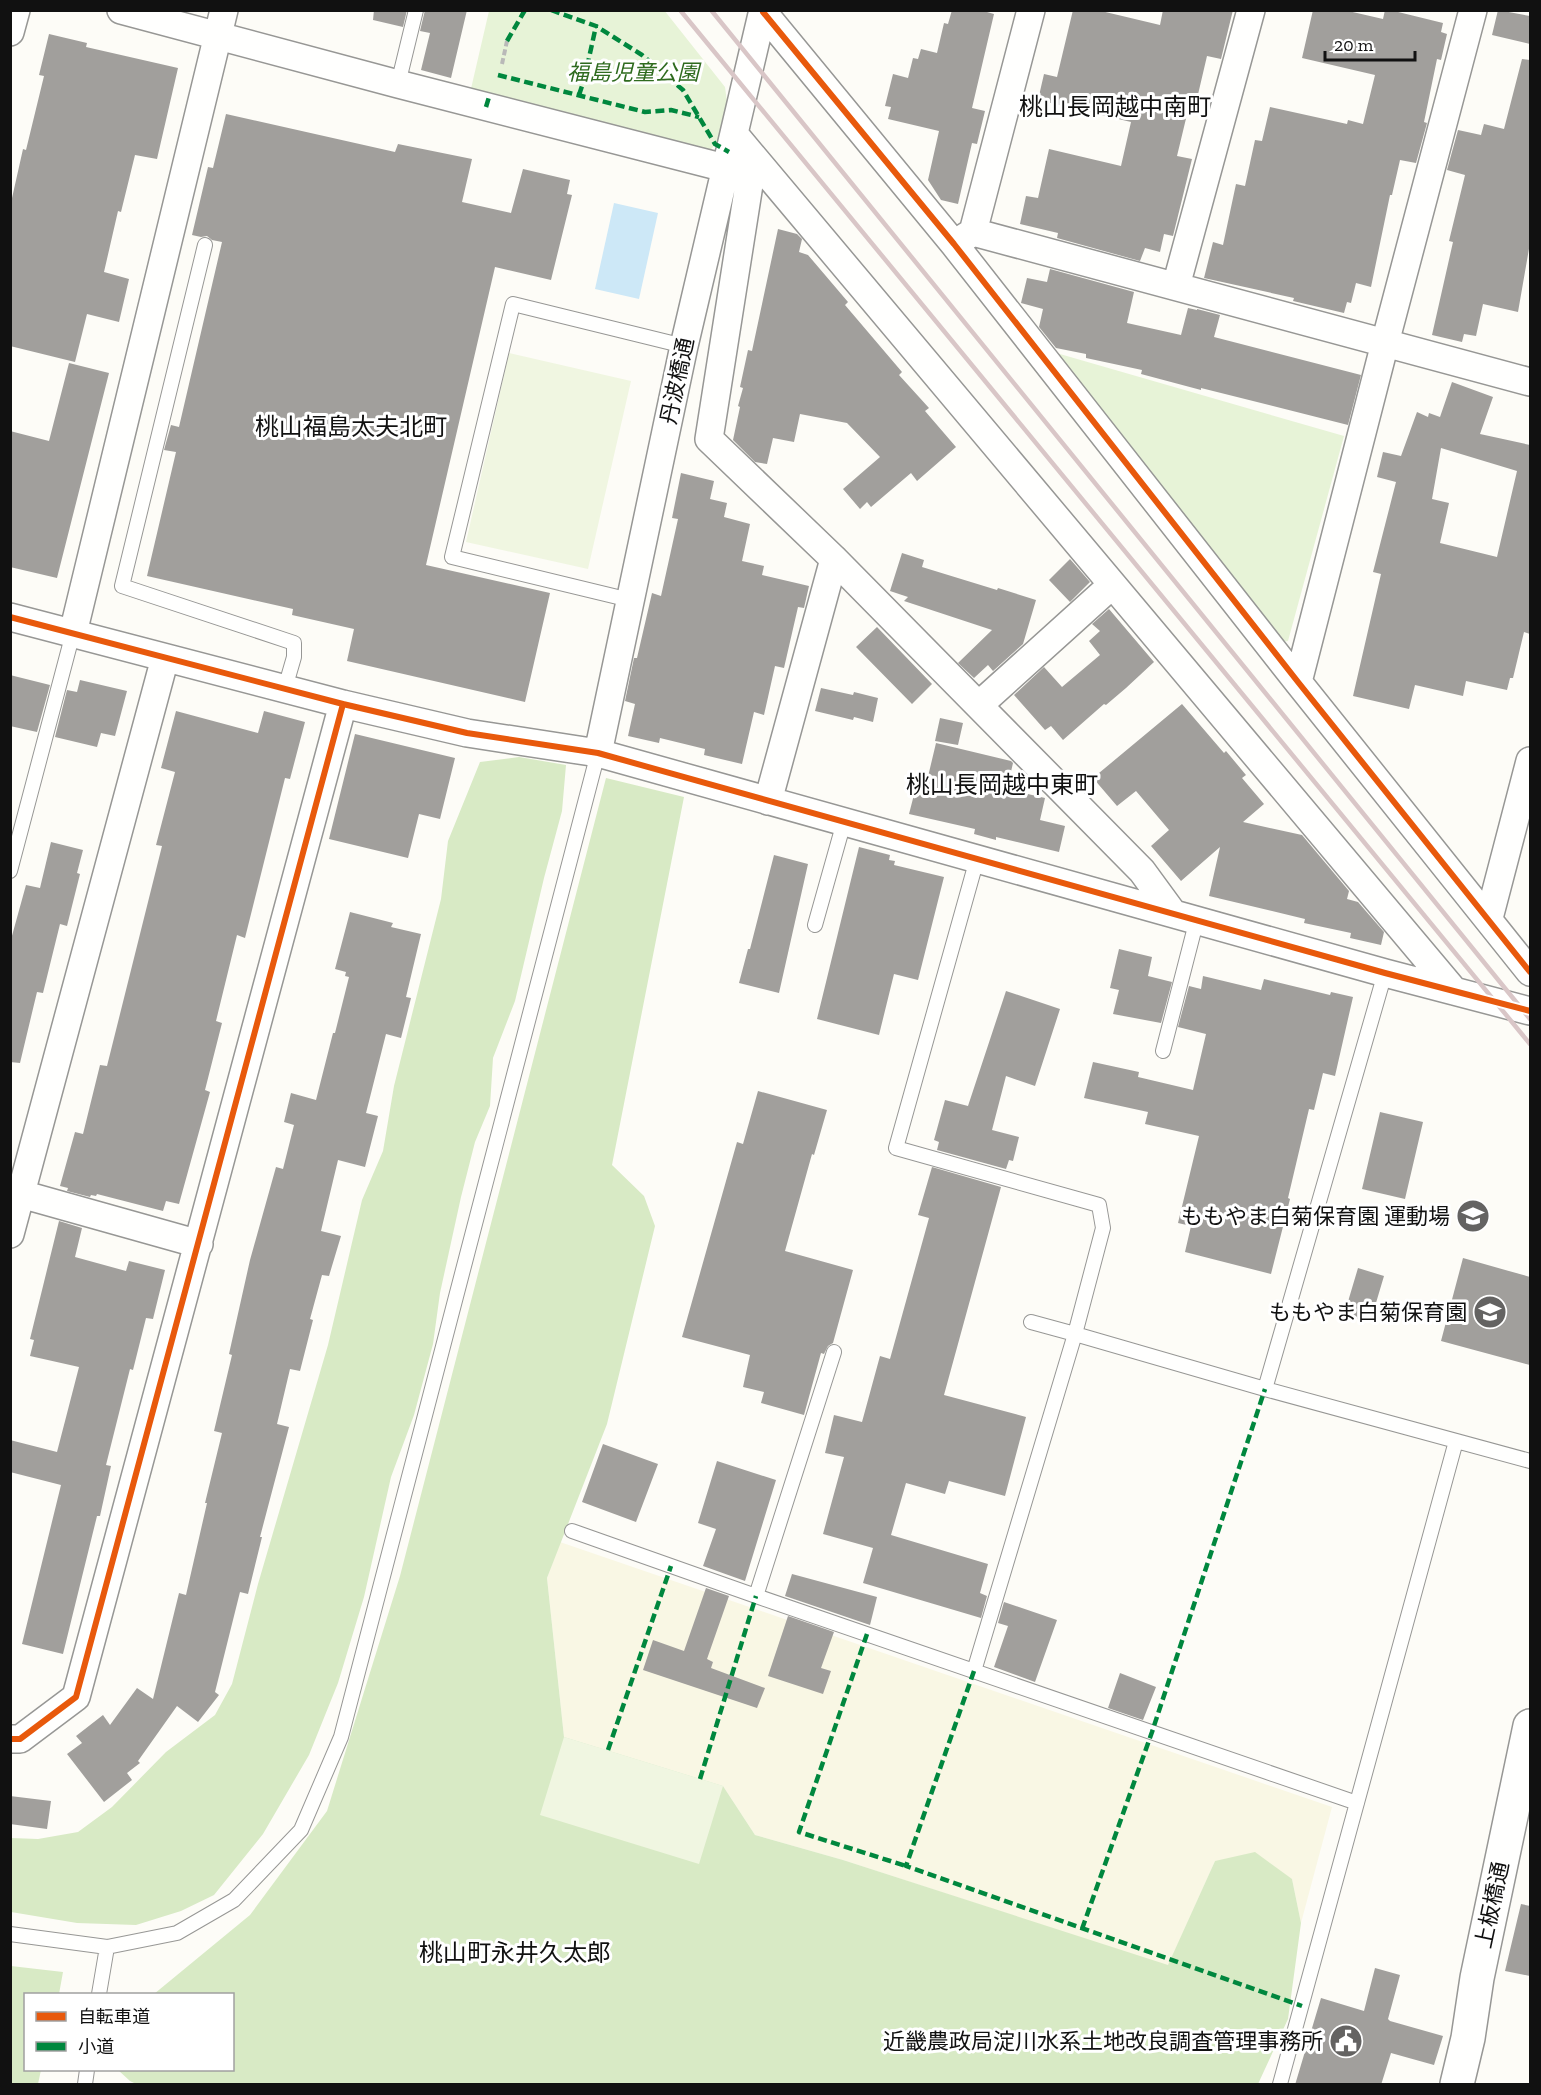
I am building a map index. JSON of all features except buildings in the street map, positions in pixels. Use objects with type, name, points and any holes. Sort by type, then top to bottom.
[{"type":"street","points":[[10,32],[16,10]]},
{"type":"street","points":[[121,10],[221,23],[398,84],[725,168]]},
{"type":"street","points":[[964,238],[1031,10]]},
{"type":"street","points":[[1176,286],[1251,10]]},
{"type":"street","points":[[763,11],[964,238],[1298,682],[1530,972]]},
{"type":"street","name":"丹波橋通","points":[[598,753],[684,346],[763,11]]},
{"type":"street","points":[[1298,682],[1472,11]]},
{"type":"street","points":[[73,633],[221,23]]},
{"type":"street","points":[[734,134],[1454,991]]},
{"type":"street","points":[[753,159],[709,439],[834,559],[1142,871],[1172,912]]},
{"type":"street","points":[[964,238],[1176,286],[1530,382]]},
{"type":"street","points":[[768,801],[834,559]]},
{"type":"street","points":[[979,705],[1112,585]]},
{"type":"street","points":[[10,617],[343,704],[467,733],[598,753],[1385,973],[1530,1011]]},
{"type":"street","points":[[10,1234],[165,658]]},
{"type":"street","points":[[10,1739],[20,1739],[76,1697],[343,704]]},
{"type":"street","points":[[1489,918],[1530,761]]},
{"type":"street","points":[[21,1194],[199,1244]]},
{"type":"street","name":"上板橋通","points":[[1458,2085],[1477,1978],[1530,1728]]},
{"type":"lane","points":[[398,84],[416,10]]},
{"type":"lane","points":[[205,245],[122,586],[294,642],[294,657],[285,688]]},
{"type":"lane","points":[[630,600],[452,558],[513,304],[684,346]]},
{"type":"lane","points":[[10,871],[73,633]]},
{"type":"lane","points":[[10,1934],[107,1947],[177,1933],[234,1900],[301,1830],[341,1737],[598,753]]},
{"type":"lane","points":[[815,925],[844,822]]},
{"type":"lane","points":[[974,1671],[1075,1334],[1103,1228],[1099,1205],[896,1148],[977,858]]},
{"type":"lane","points":[[1163,1051],[1197,919]]},
{"type":"lane","points":[[1265,1389],[1385,973]]},
{"type":"lane","points":[[1031,1322],[1530,1461]]},
{"type":"lane","points":[[756,1596],[834,1352]]},
{"type":"lane","points":[[1280,2085],[1456,1441]]},
{"type":"lane","points":[[572,1531],[1357,1803]]},
{"type":"lane","points":[[99,1993],[107,1947]]},
{"type":"path","points":[[502,64],[507,42]]},
{"type":"path","points":[[583,83],[587,67]]},
{"type":"shaded area","points":[[560,1542],[1332,1807],[1301,1923],[1292,1879],[1215,1861],[1168,1966],[843,1860],[755,1835],[723,1786],[564,1737],[547,1578]]},
{"type":"green space","name":"福島児童公園","points":[[664,10],[725,87],[727,102],[718,141],[708,153],[470,93],[489,11]]},
{"type":"green space","points":[[1046,350],[1344,436],[1288,641],[1277,643]]},
{"type":"green space","points":[[509,353],[631,381],[588,569],[466,542]]},
{"type":"green space","points":[[519,757],[566,765],[562,811],[515,1001],[493,1058],[490,1106],[475,1142],[461,1197],[440,1293],[433,1344],[414,1415],[391,1477],[364,1597],[338,1683],[309,1755],[263,1834],[214,1895],[181,1911],[136,1925],[77,1923],[11,1912],[11,1838],[38,1839],[78,1832],[112,1807],[166,1752],[215,1715],[232,1684],[258,1584],[328,1345],[362,1200],[383,1151],[394,1086],[441,899],[448,841],[480,762]]},
{"type":"green space","points":[[606,778],[684,797],[612,1165],[644,1196],[655,1226],[607,1424],[547,1578],[564,1737],[723,1786],[755,1835],[843,1860],[1168,1965],[1215,1861],[1255,1852],[1292,1879],[1301,1923],[1288,2019],[1258,2084],[136,2084],[130,2081],[119,2071],[234,2071],[234,1993],[155,1993],[250,1915],[327,1811],[400,1576]]},
{"type":"green space","points":[[564,1737],[723,1786],[699,1864],[540,1815]]},
{"type":"green space","points":[[11,1966],[63,1972],[59,1993],[24,1993],[24,2071],[41,2071],[38,2084],[11,2084]]},
{"type":"water","points":[[614,203],[658,213],[639,299],[595,289]]},
{"type":"railway","points":[[680,10],[1530,1044]]},
{"type":"railway","points":[[711,10],[1530,1019]]},
{"type":"marked path","points":[[507,41],[525,10]]},
{"type":"marked path","points":[[551,10],[596,26],[642,55],[683,90],[715,144],[729,152]]},
{"type":"marked path","points":[[587,67],[596,26]]},
{"type":"marked path","points":[[498,75],[645,112],[671,110],[699,117]]},
{"type":"marked path","points":[[579,95],[583,83]]},
{"type":"marked path","points":[[486,107],[489,97]]},
{"type":"marked path","points":[[1082,1929],[1152,1732],[1265,1389]]},
{"type":"marked path","points":[[608,1750],[671,1566]]},
{"type":"marked path","points":[[700,1779],[756,1596]]},
{"type":"marked path","points":[[867,1634],[799,1832],[906,1866]]},
{"type":"marked path","points":[[974,1671],[906,1866],[1302,2006]]},
{"type":"cycle path","points":[[763,12],[954,244],[1298,682],[1530,972]]},
{"type":"cycle path","points":[[10,617],[343,704],[467,733],[598,753],[1385,973],[1530,1011]]},
{"type":"cycle path","points":[[10,1739],[20,1739],[76,1697],[343,704]]},
{"type":"place","name":"ももやま白菊保育園 運動場","points":[[1473,1216]]},
{"type":"place","name":"ももやま白菊保育園","points":[[1490,1312]]},
{"type":"place","name":"近畿農政局淀川水系土地改良調査管理事務所","points":[[1346,2041]]},
{"type":"district","name":"桃山長岡越中南町","points":[[1115,106]]},
{"type":"district","name":"桃山福島太夫北町","points":[[351,426]]},
{"type":"district","name":"桃山長岡越中東町","points":[[1002,784]]},
{"type":"district","name":"桃山町永井久太郎","points":[[515,1952]]}]
